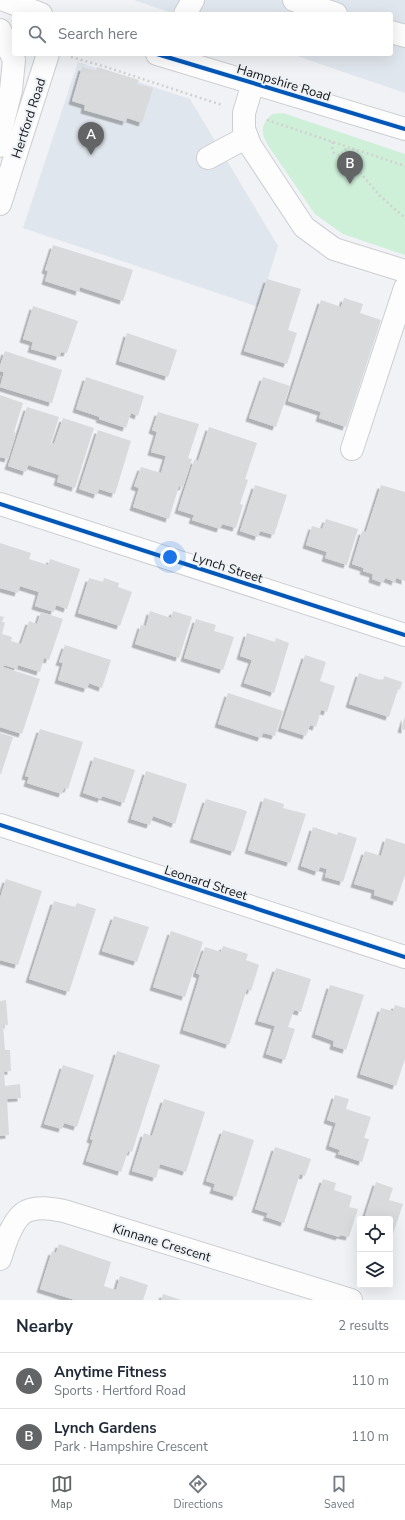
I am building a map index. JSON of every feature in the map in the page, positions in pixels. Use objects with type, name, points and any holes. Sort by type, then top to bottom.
[{"type":"street","points":[[4,0],[36,12]]},
{"type":"street","points":[[186,12],[193,0]]},
{"type":"street","points":[[294,0],[330,12]]},
{"type":"street","points":[[0,30],[12,56]]},
{"type":"street","points":[[393,33],[405,36]]},
{"type":"street","points":[[0,146],[1,130],[11,90],[14,60],[12,56]]},
{"type":"street","name":"Hertford Road","points":[[0,204],[58,56]]},
{"type":"street","name":"Hampshire Road","points":[[169,56],[405,130]]},
{"type":"street","points":[[253,83],[244,113],[244,129],[250,145],[304,227],[334,249],[405,271]]},
{"type":"street","points":[[208,158],[247,137]]},
{"type":"street","points":[[352,449],[405,288]]},
{"type":"street","name":"Lynch Street","points":[[0,504],[405,635]]},
{"type":"street","name":"Leonard Street","points":[[0,826],[405,957]]},
{"type":"street","name":"Kinnane Crescent","points":[[0,1260],[6,1239],[15,1223],[26,1211],[39,1208],[50,1208],[351,1300]]},
{"type":"path","points":[[62,56],[106,67],[405,166]]},
{"type":"path","points":[[333,142],[332,147],[334,154],[340,156],[344,153],[347,147]]},
{"type":"path","points":[[344,153],[379,195],[405,218]]},
{"type":"shaded area","points":[[134,0],[405,0],[405,93],[297,56],[393,56],[393,12],[169,12]]},
{"type":"shaded area","points":[[78,62],[190,99],[278,246],[259,307],[23,228]]},
{"type":"green space","points":[[283,113],[405,154],[405,255],[343,234],[315,214],[267,144],[263,135],[264,124],[272,114]]},
{"type":"building","points":[[82,67],[96,71],[97,67],[139,80],[137,84],[153,88],[142,123],[127,118],[126,122],[84,110],[85,105],[72,101]]},
{"type":"building","points":[[53,245],[133,270],[123,301],[80,287],[79,292],[45,281],[48,271],[45,270]]},
{"type":"building","points":[[267,279],[301,289],[288,330],[297,333],[287,364],[244,351]]},
{"type":"building","points":[[344,298],[363,304],[360,313],[381,320],[346,427],[319,418],[321,412],[288,401],[321,300],[341,307]]},
{"type":"building","points":[[33,306],[78,321],[67,353],[61,352],[59,357],[31,349],[33,342],[23,339]]},
{"type":"building","points":[[127,333],[177,350],[168,377],[119,361]]},
{"type":"building","points":[[5,351],[62,370],[52,403],[0,387],[4,372],[0,371],[0,366]]},
{"type":"building","points":[[86,377],[144,396],[138,416],[131,413],[126,428],[76,409]]},
{"type":"building","points":[[263,377],[290,386],[276,427],[249,418]]},
{"type":"building","points":[[0,395],[23,403],[8,459],[0,457]]},
{"type":"building","points":[[27,407],[59,417],[51,443],[54,444],[63,418],[94,428],[75,488],[57,482],[59,475],[28,465],[26,472],[8,466]]},
{"type":"building","points":[[158,412],[199,424],[188,458],[192,459],[183,487],[179,486],[169,519],[133,507],[139,488],[134,486],[141,467],[161,473],[166,456],[151,452],[157,432],[152,430]]},
{"type":"building","points":[[209,427],[257,443],[245,479],[248,480],[240,504],[243,505],[236,528],[222,524],[220,529],[192,520],[194,515],[178,510],[194,460],[198,461]]},
{"type":"building","points":[[98,430],[131,441],[115,494],[99,489],[97,495],[79,489]]},
{"type":"building","points":[[255,485],[287,495],[274,535],[260,531],[258,537],[240,531]]},
{"type":"building","points":[[381,485],[405,492],[405,581],[396,578],[395,582],[385,578],[383,583],[372,579],[373,574],[363,571],[364,568],[352,564],[362,531],[366,532]]},
{"type":"building","points":[[326,519],[358,529],[347,565],[325,558],[327,552],[306,545],[312,526],[322,529]]},
{"type":"building","points":[[0,543],[31,553],[29,559],[48,565],[50,559],[80,569],[67,609],[56,605],[54,612],[35,606],[39,592],[20,586],[18,593],[0,588]]},
{"type":"building","points":[[89,578],[103,582],[104,578],[119,583],[118,587],[132,592],[120,626],[78,613]]},
{"type":"building","points":[[150,611],[171,618],[173,611],[192,617],[179,658],[135,644],[141,625],[146,626]]},
{"type":"building","points":[[41,612],[63,619],[49,660],[44,658],[40,672],[18,665],[17,669],[4,665],[3,667],[40,679],[22,734],[0,727],[0,616],[4,617],[2,622],[5,623],[2,634],[12,637],[11,641],[21,644],[29,621],[37,624]]},
{"type":"building","points":[[196,619],[216,625],[214,631],[234,637],[223,670],[184,658]]},
{"type":"building","points":[[247,633],[275,642],[276,638],[289,643],[274,693],[244,683],[252,660],[240,656]]},
{"type":"building","points":[[65,645],[111,660],[102,688],[89,683],[87,689],[58,680],[63,663],[59,662]]},
{"type":"building","points":[[305,655],[326,662],[320,681],[335,686],[327,712],[321,710],[316,727],[310,725],[306,736],[281,728]]},
{"type":"building","points":[[359,673],[383,681],[384,676],[402,682],[400,690],[398,689],[389,717],[349,704]]},
{"type":"building","points":[[228,693],[283,711],[275,736],[263,733],[261,738],[218,724]]},
{"type":"building","points":[[405,716],[405,730],[401,729]]},
{"type":"building","points":[[40,729],[83,742],[68,789],[64,788],[62,794],[27,783],[29,777],[25,776]]},
{"type":"building","points":[[0,733],[13,737],[1,774],[0,774]]},
{"type":"building","points":[[94,757],[135,770],[124,803],[102,796],[101,799],[83,793]]},
{"type":"building","points":[[146,771],[187,784],[175,824],[153,816],[150,825],[131,819]]},
{"type":"building","points":[[264,798],[284,804],[283,808],[306,814],[290,863],[248,850]]},
{"type":"building","points":[[206,799],[247,811],[234,852],[193,839]]},
{"type":"building","points":[[313,827],[337,835],[338,832],[357,838],[343,882],[325,877],[327,869],[320,867],[318,872],[301,866]]},
{"type":"building","points":[[386,838],[405,844],[405,875],[396,902],[374,895],[375,890],[354,884],[365,851],[381,856]]},
{"type":"building","points":[[6,879],[42,891],[18,965],[0,960],[0,898]]},
{"type":"building","points":[[54,901],[75,907],[77,903],[96,909],[69,992],[29,979]]},
{"type":"building","points":[[114,916],[149,927],[137,962],[102,951]]},
{"type":"building","points":[[171,931],[203,942],[185,997],[153,987]]},
{"type":"building","points":[[223,946],[248,954],[246,960],[259,965],[251,991],[247,989],[229,1045],[183,1030],[200,975],[196,973],[205,947],[221,952]]},
{"type":"building","points":[[276,968],[311,979],[301,1012],[294,1010],[288,1027],[295,1029],[285,1060],[266,1054],[275,1026],[258,1021]]},
{"type":"building","points":[[330,985],[364,995],[346,1050],[333,1046],[334,1041],[315,1034]]},
{"type":"building","points":[[6,1000],[8,1025],[3,1025],[5,1050],[10,1050],[11,1071],[4,1072],[5,1086],[20,1084],[21,1098],[7,1099],[9,1135],[0,1136],[0,1001]]},
{"type":"building","points":[[395,1005],[405,1008],[405,1059],[396,1086],[360,1074],[381,1008],[393,1011]]},
{"type":"building","points":[[117,1051],[160,1065],[132,1152],[128,1151],[121,1172],[86,1161],[93,1140],[90,1139]]},
{"type":"building","points":[[63,1065],[94,1075],[77,1127],[64,1123],[62,1129],[44,1124]]},
{"type":"building","points":[[335,1095],[349,1099],[346,1109],[371,1117],[364,1138],[369,1139],[362,1162],[338,1154],[340,1150],[329,1146],[336,1123],[327,1120]]},
{"type":"building","points":[[164,1099],[205,1112],[186,1172],[160,1164],[156,1178],[132,1171],[144,1133],[152,1136]]},
{"type":"building","points":[[223,1130],[254,1140],[236,1197],[213,1190],[215,1184],[206,1181]]},
{"type":"building","points":[[275,1147],[311,1159],[305,1176],[300,1174],[284,1223],[266,1217],[268,1213],[255,1209]]},
{"type":"building","points":[[323,1179],[336,1183],[334,1190],[352,1196],[349,1207],[358,1209],[349,1237],[340,1235],[339,1237],[307,1227]]},
{"type":"building","points":[[376,1182],[393,1188],[389,1200],[403,1204],[393,1234],[393,1216],[365,1216]]},
{"type":"building","points":[[59,1244],[111,1262],[104,1286],[116,1290],[120,1276],[148,1285],[143,1300],[75,1300],[40,1289],[52,1251],[56,1253]]},
{"type":"building","points":[[163,1294],[181,1300],[161,1300]]},
{"type":"cycle path","points":[[164,56],[405,129]]},
{"type":"cycle path","points":[[0,504],[405,635]]},
{"type":"cycle path","points":[[0,825],[405,957]]},
{"type":"place","name":"Anytime Fitness","points":[[91,155]]},
{"type":"place","name":"Lynch Gardens","points":[[350,184]]}]
